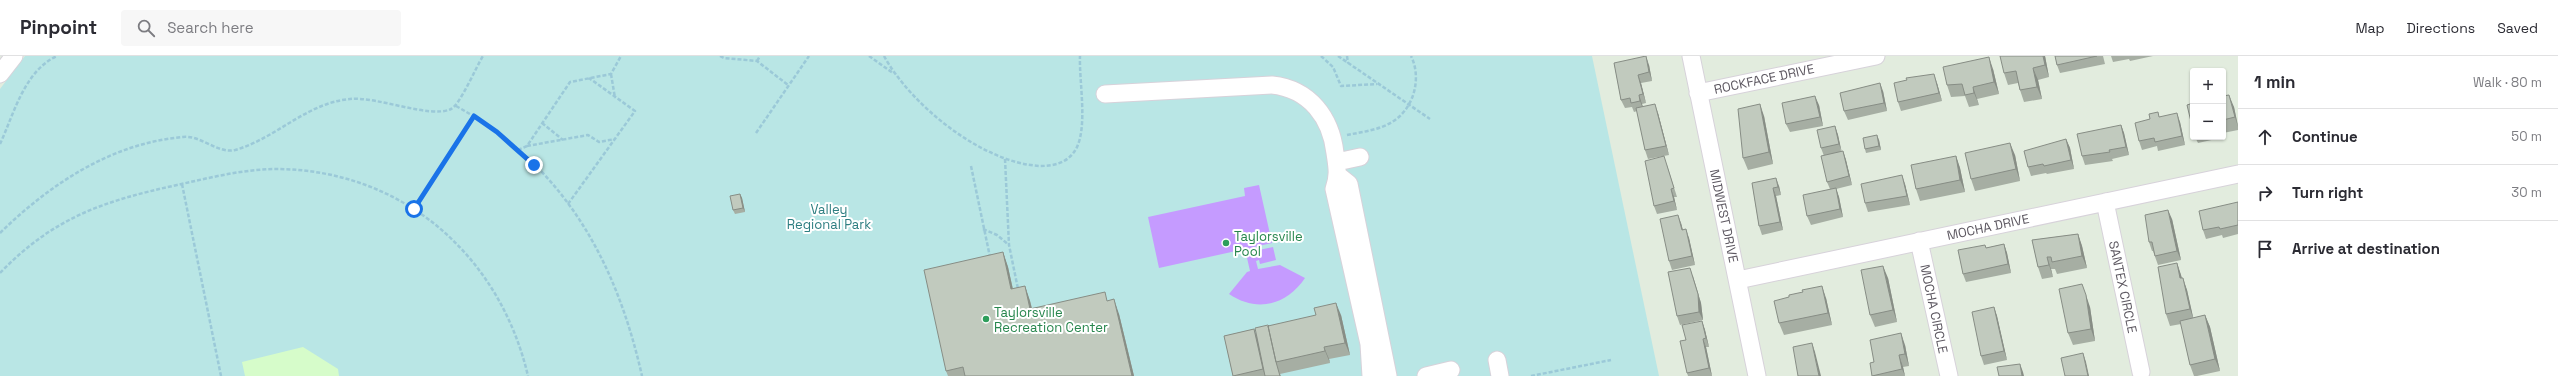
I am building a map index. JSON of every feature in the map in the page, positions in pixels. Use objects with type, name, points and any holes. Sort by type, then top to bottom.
[{"type":"street","points":[[0,74],[14,56]]},
{"type":"street","name":"MIDWEST DRIVE","points":[[1690,56],[1757,376]]},
{"type":"street","name":"ROCKFACE DRIVE","points":[[1698,93],[1876,56]]},
{"type":"street","points":[[1104,94],[1252,85],[1281,86],[1309,100],[1325,117],[1333,138],[1338,169],[1334,189],[1369,344],[1372,376]]},
{"type":"street","points":[[1338,169],[1360,157]]},
{"type":"street","points":[[1338,169],[1349,184],[1388,376]]},
{"type":"street","name":"MOCHA DRIVE","points":[[1738,280],[2238,174]]},
{"type":"street","name":"SANTEX CIRCLE","points":[[2105,202],[2141,372]]},
{"type":"street","name":"MOCHA CIRCLE","points":[[1919,241],[1949,376]]},
{"type":"street","points":[[1426,376],[1451,370]]},
{"type":"path","points":[[0,144],[34,72],[48,60],[56,56]]},
{"type":"path","points":[[0,233],[36,199],[60,183],[108,156],[137,145],[186,136],[221,148],[236,149],[273,132],[314,108],[349,99],[382,100],[426,111],[450,110],[456,106],[483,56]]},
{"type":"path","points":[[615,98],[611,74],[621,56]]},
{"type":"path","points":[[720,56],[724,58],[757,61],[788,86]]},
{"type":"path","points":[[757,61],[760,56]]},
{"type":"path","points":[[756,133],[809,56]]},
{"type":"path","points":[[869,56],[894,74],[947,127],[966,140],[1005,159],[1045,166],[1061,163],[1071,156],[1076,149],[1081,128],[1080,56]]},
{"type":"path","points":[[884,56],[894,74]]},
{"type":"path","points":[[1321,56],[1333,67],[1341,86],[1378,84]]},
{"type":"path","points":[[1338,56],[1430,119]]},
{"type":"path","points":[[1346,56],[1348,63]]},
{"type":"path","points":[[1342,136],[1387,125],[1398,118],[1408,105],[1416,87],[1417,74],[1411,56]]},
{"type":"path","points":[[527,146],[570,82],[611,74]]},
{"type":"path","points":[[568,204],[635,111],[589,78]]},
{"type":"path","points":[[456,106],[474,116],[518,150],[552,184],[585,226],[612,277],[632,332],[642,376]]},
{"type":"path","points":[[414,209],[474,116]]},
{"type":"path","points":[[542,123],[563,140]]},
{"type":"path","points":[[518,150],[527,146],[588,136],[598,142],[615,140]]},
{"type":"path","points":[[1005,159],[1009,245],[1011,263],[1020,296]]},
{"type":"path","points":[[971,166],[990,260]]},
{"type":"path","points":[[0,272],[32,243],[78,214],[113,200],[182,184],[255,170],[298,170],[340,177],[365,185],[414,209],[462,248],[490,284],[513,326],[528,376]]},
{"type":"path","points":[[182,184],[221,376]]},
{"type":"path","points":[[984,229],[997,235],[1009,245]]},
{"type":"path","points":[[1531,376],[1611,360]]},
{"type":"green space","name":"Valley Regional Park","points":[[25,56],[1592,56],[1659,376],[0,376],[0,89]]},
{"type":"sand","points":[[303,347],[338,369],[339,376],[245,376],[242,362]]},
{"type":"shaded area","points":[[1259,185],[1272,243],[1254,247],[1254,251],[1273,247],[1276,260],[1260,264],[1259,260],[1256,261],[1258,269],[1280,265],[1305,278],[1289,295],[1271,303],[1261,304],[1240,300],[1229,294],[1247,272],[1250,271],[1245,249],[1159,268],[1148,217],[1245,196],[1244,188]]},
{"type":"building","points":[[1646,56],[1649,72],[1638,75],[1643,94],[1639,95],[1640,101],[1631,103],[1630,98],[1621,100],[1614,63]]},
{"type":"building","points":[[2000,56],[2043,56],[2045,65],[2033,68],[2037,87],[2020,90],[2016,71],[2004,73]]},
{"type":"building","points":[[2055,56],[2097,56],[2057,65]]},
{"type":"building","points":[[1989,57],[1994,82],[1973,87],[1974,93],[1965,95],[1962,84],[1947,85],[1943,67]]},
{"type":"building","points":[[1934,74],[1939,93],[1898,102],[1894,83],[1907,80],[1906,78]]},
{"type":"building","points":[[1880,83],[1884,103],[1844,111],[1840,93]]},
{"type":"building","points":[[2229,95],[2235,117],[2226,119],[2226,104],[2226,96]]},
{"type":"building","points":[[1815,96],[1820,117],[1786,124],[1782,103]]},
{"type":"building","points":[[1655,104],[1666,146],[1645,150],[1636,108]]},
{"type":"building","points":[[1760,104],[1769,152],[1743,158],[1738,109]]},
{"type":"building","points":[[2190,104],[2190,118],[2187,105]]},
{"type":"building","points":[[2158,112],[2159,117],[2177,113],[2182,136],[2155,142],[2154,138],[2139,141],[2135,123],[2150,119],[2149,114]]},
{"type":"building","points":[[2121,125],[2126,147],[2109,150],[2110,152],[2082,156],[2077,134]]},
{"type":"building","points":[[1835,126],[1839,144],[1821,148],[1817,130]]},
{"type":"building","points":[[1877,135],[1879,146],[1865,149],[1863,138]]},
{"type":"building","points":[[2066,139],[2071,160],[2044,166],[2043,164],[2028,167],[2024,151]]},
{"type":"building","points":[[2010,143],[2016,169],[1971,179],[1965,153]]},
{"type":"building","points":[[1843,151],[1849,176],[1827,182],[1821,156]]},
{"type":"building","points":[[1664,156],[1674,188],[1671,189],[1674,201],[1654,206],[1645,161]]},
{"type":"building","points":[[1956,156],[1960,180],[1916,189],[1911,165]]},
{"type":"building","points":[[1902,175],[1907,196],[1865,203],[1861,184]]},
{"type":"building","points":[[1776,178],[1778,187],[1773,188],[1780,222],[1759,226],[1752,183]]},
{"type":"building","points":[[1836,188],[1840,209],[1807,216],[1803,195]]},
{"type":"building","points":[[740,194],[743,208],[733,210],[730,196]]},
{"type":"building","points":[[2238,202],[2238,225],[2220,229],[2219,227],[2203,230],[2199,211]]},
{"type":"building","points":[[2168,210],[2177,251],[2155,256],[2152,242],[2149,242],[2145,215]]},
{"type":"building","points":[[1678,215],[1682,230],[1686,229],[1692,256],[1669,261],[1660,219]]},
{"type":"building","points":[[2078,234],[2082,256],[2052,262],[2051,257],[2047,257],[2049,265],[2038,267],[2032,240]]},
{"type":"building","points":[[2004,244],[2008,264],[1963,274],[1958,250],[1985,245],[1986,248]]},
{"type":"building","name":"Taylorsville Recreation Center","points":[[1003,252],[1011,289],[1025,286],[1030,309],[1105,292],[1107,301],[1114,299],[1132,376],[965,376],[963,367],[946,371],[924,270]]},
{"type":"building","points":[[2177,263],[2180,278],[2183,278],[2190,309],[2166,314],[2158,267]]},
{"type":"building","points":[[1883,266],[1893,310],[1870,315],[1861,270]]},
{"type":"building","points":[[1690,268],[1698,294],[1699,312],[1677,316],[1668,272]]},
{"type":"building","points":[[2082,284],[2086,295],[2091,329],[2068,333],[2059,289]]},
{"type":"building","points":[[1822,286],[1828,313],[1779,323],[1774,301],[1789,297],[1789,295],[1803,292],[1802,290]]},
{"type":"building","points":[[1336,303],[1345,343],[1324,347],[1325,351],[1276,362],[1268,326],[1316,315],[1314,308]]},
{"type":"building","points":[[1994,307],[2004,351],[1981,356],[1972,312]]},
{"type":"building","points":[[2205,315],[2215,359],[2190,365],[2180,321]]},
{"type":"building","points":[[1702,321],[1706,338],[1703,339],[1709,368],[1687,373],[1680,341],[1686,340],[1682,325]]},
{"type":"building","points":[[1268,325],[1280,376],[1265,376],[1255,328]]},
{"type":"building","points":[[1254,329],[1263,369],[1233,376],[1224,336]]},
{"type":"building","points":[[1901,333],[1905,354],[1899,355],[1902,369],[1872,376],[1870,363],[1874,362],[1870,340]]},
{"type":"building","points":[[1812,343],[1819,376],[1798,376],[1793,347]]},
{"type":"building","points":[[2083,353],[2088,376],[2065,376],[2061,358]]},
{"type":"building","points":[[2020,364],[2022,376],[1999,376],[1997,367]]},
{"type":"place","name":"Taylorsville Pool","points":[[1226,243]]},
{"type":"place","name":"Taylorsville Recreation Center","points":[[986,319]]},
{"type":"route","points":[[414,209],[474,116],[497,132],[534,165]]}]
